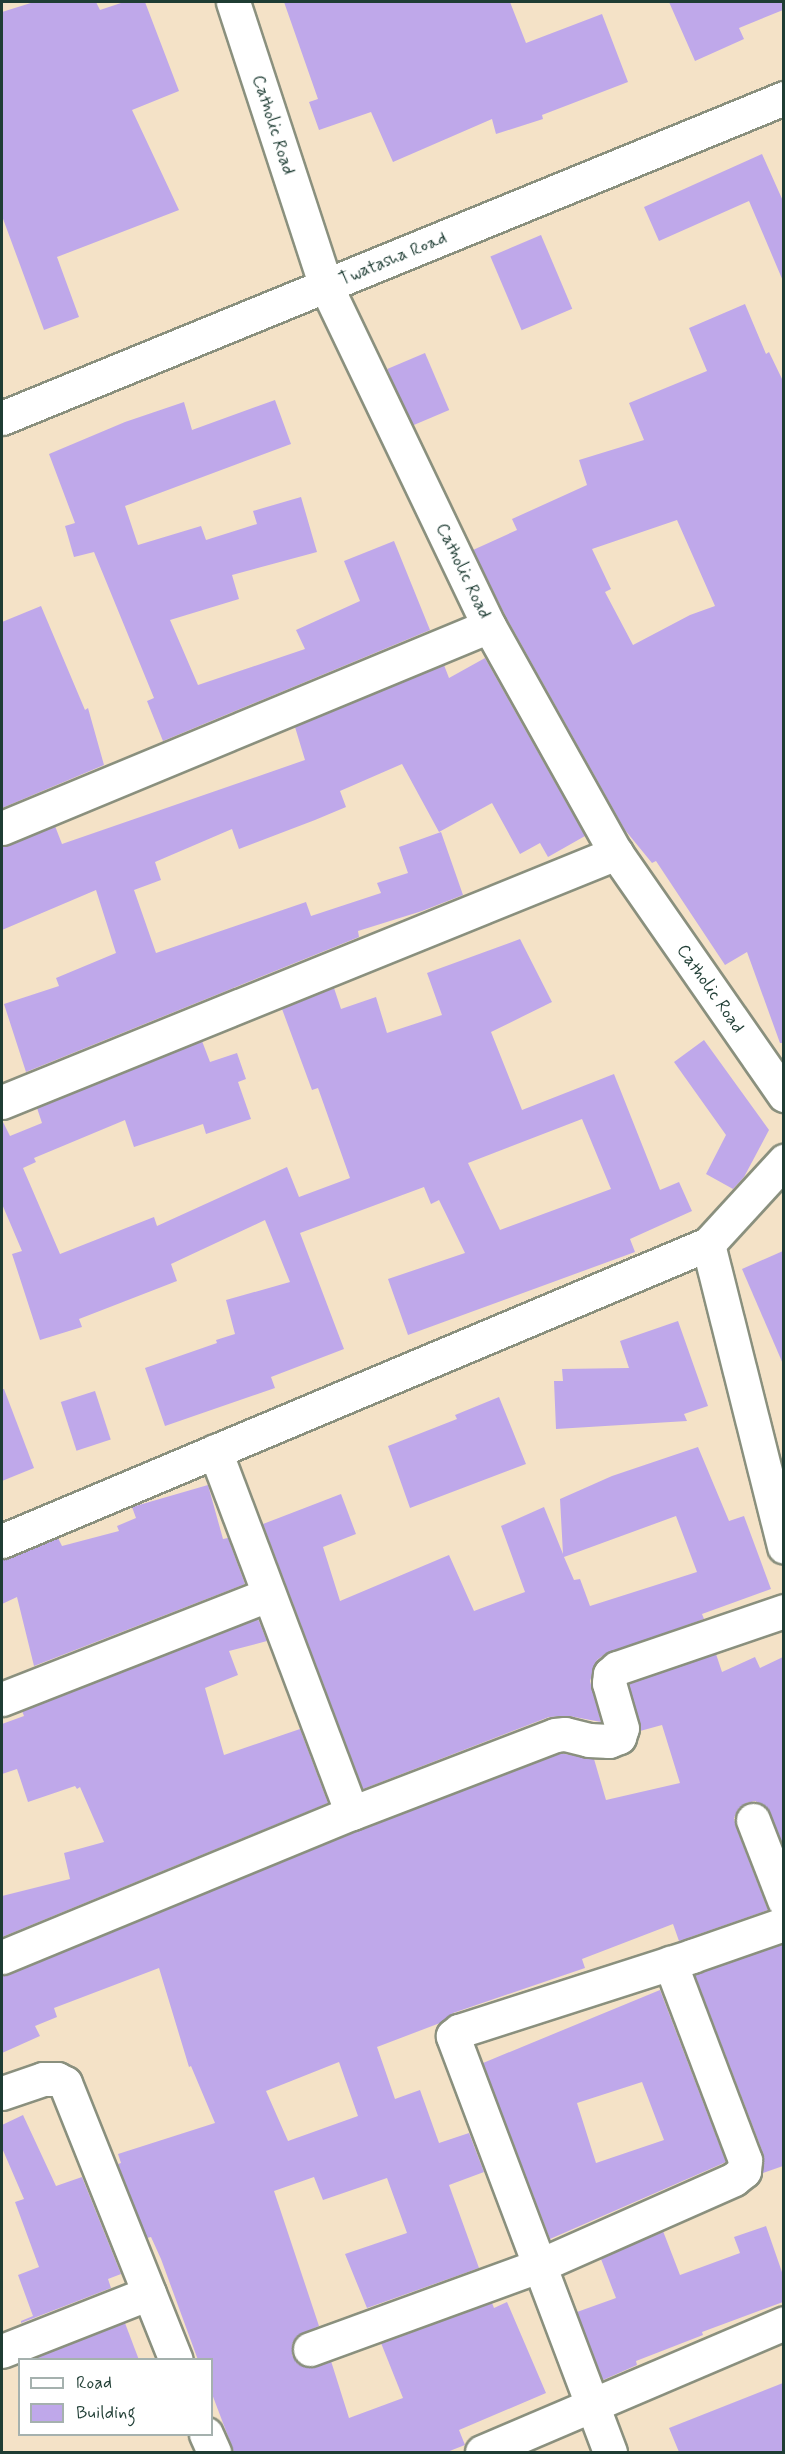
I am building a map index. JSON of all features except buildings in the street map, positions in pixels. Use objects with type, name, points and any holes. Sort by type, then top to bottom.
[{"type":"street","name":"Catholic Road","points":[[233,2],[326,286],[489,626],[616,853],[783,1095]]},
{"type":"street","name":"Twatasha Road","points":[[2,418],[783,98]]},
{"type":"street","points":[[2,828],[489,626]]},
{"type":"street","points":[[2,1102],[616,853]]},
{"type":"street","points":[[2,1541],[708,1244],[783,1161]]},
{"type":"street","points":[[708,1244],[783,1547]]},
{"type":"street","points":[[215,1451],[352,1813]]},
{"type":"street","points":[[2,1699],[268,1595]]},
{"type":"street","points":[[2,1956],[352,1813],[555,1735],[565,1734],[589,1740],[609,1741],[619,1737],[622,1728],[609,1683],[610,1674],[617,1668],[783,1611]]},
{"type":"street","points":[[753,1820],[783,1900]]},
{"type":"street","points":[[610,2452],[590,2406],[453,2036],[459,2031],[783,1924]]},
{"type":"street","points":[[310,2349],[538,2266],[734,2179],[744,2171],[745,2160],[670,1963]]},
{"type":"street","points":[[2,2093],[43,2079],[57,2079],[65,2083],[175,2358]]},
{"type":"street","points":[[2,2351],[149,2293]]},
{"type":"street","points":[[482,2452],[783,2323]]},
{"type":"street","points":[[207,2436],[214,2452]]}]
